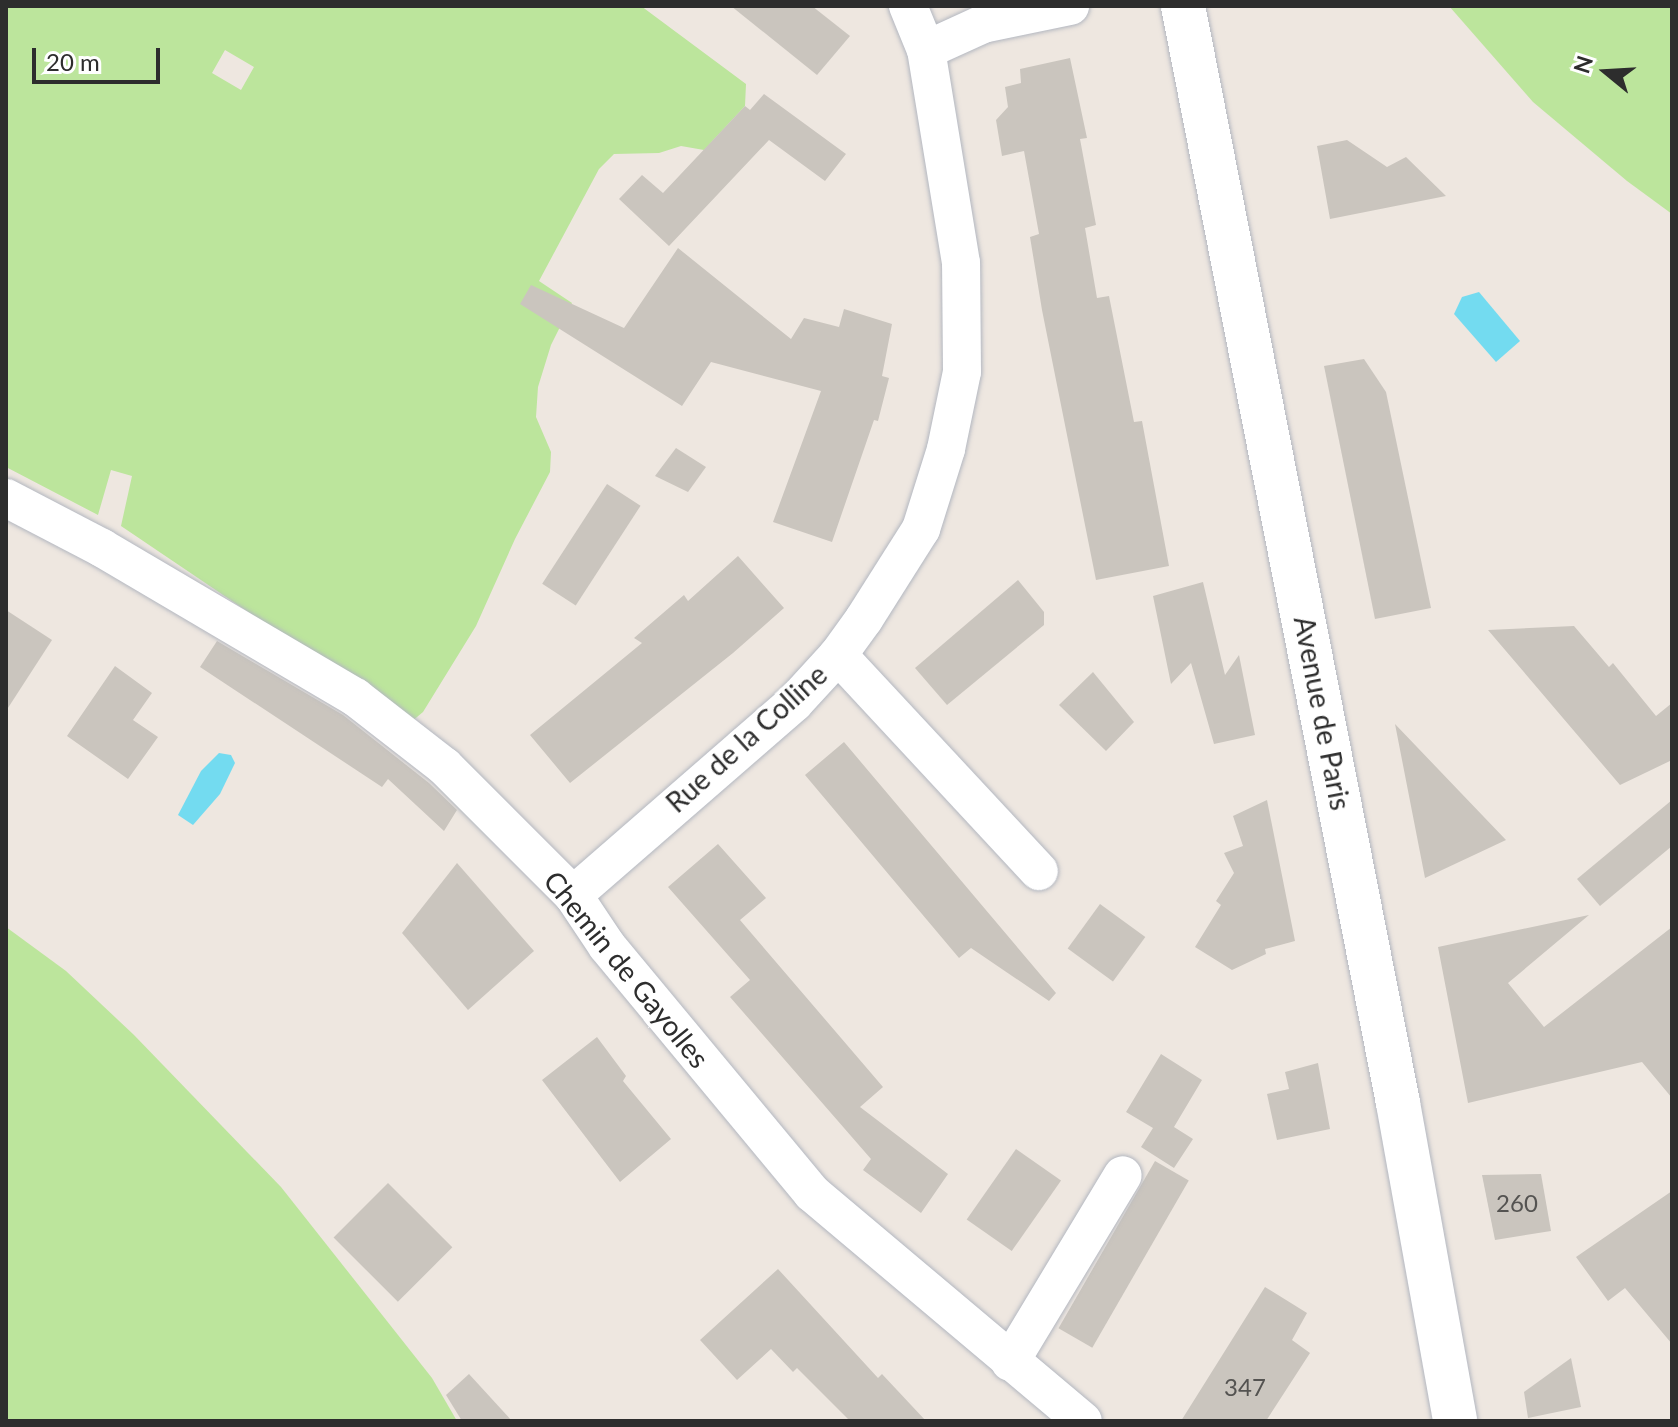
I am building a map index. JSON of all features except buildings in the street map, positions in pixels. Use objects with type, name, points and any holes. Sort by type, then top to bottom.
[{"type":"main road","name":"Avenue de Paris","points":[[1183,6],[1395,1088],[1455,1421]]},
{"type":"street","name":"Rue de la Colline","points":[[573,895],[794,703],[838,655],[893,577],[921,529],[946,449],[962,372],[961,263],[926,50],[908,6]]},
{"type":"street","points":[[926,50],[993,15],[1070,6]]},
{"type":"street","name":"Chemin de Gayolles","points":[[6,498],[102,548],[355,697],[444,766],[573,895],[607,946],[812,1193],[1083,1421]]},
{"type":"street","points":[[838,655],[1039,871]]},
{"type":"street","points":[[1010,1362],[1123,1175]]},
{"type":"green space","points":[[6,6],[641,6],[746,84],[745,106],[704,150],[681,146],[659,153],[614,154],[599,169],[539,281],[572,303],[551,345],[538,387],[536,417],[551,452],[550,472],[515,539],[476,626],[423,712],[411,722],[121,526],[132,476],[111,470],[98,515],[6,467]],"holes":[[[225,50],[254,67],[241,90],[212,73]]]},
{"type":"green space","points":[[1449,6],[1672,6],[1672,214],[1627,181],[1533,102]]},
{"type":"green space","points":[[6,927],[66,971],[134,1035],[281,1187],[432,1378],[457,1421],[6,1421]]},
{"type":"water","points":[[1479,292],[1520,341],[1496,362],[1454,314],[1462,297]]},
{"type":"water","points":[[219,753],[231,755],[235,763],[220,794],[193,825],[178,815],[201,771]]}]
